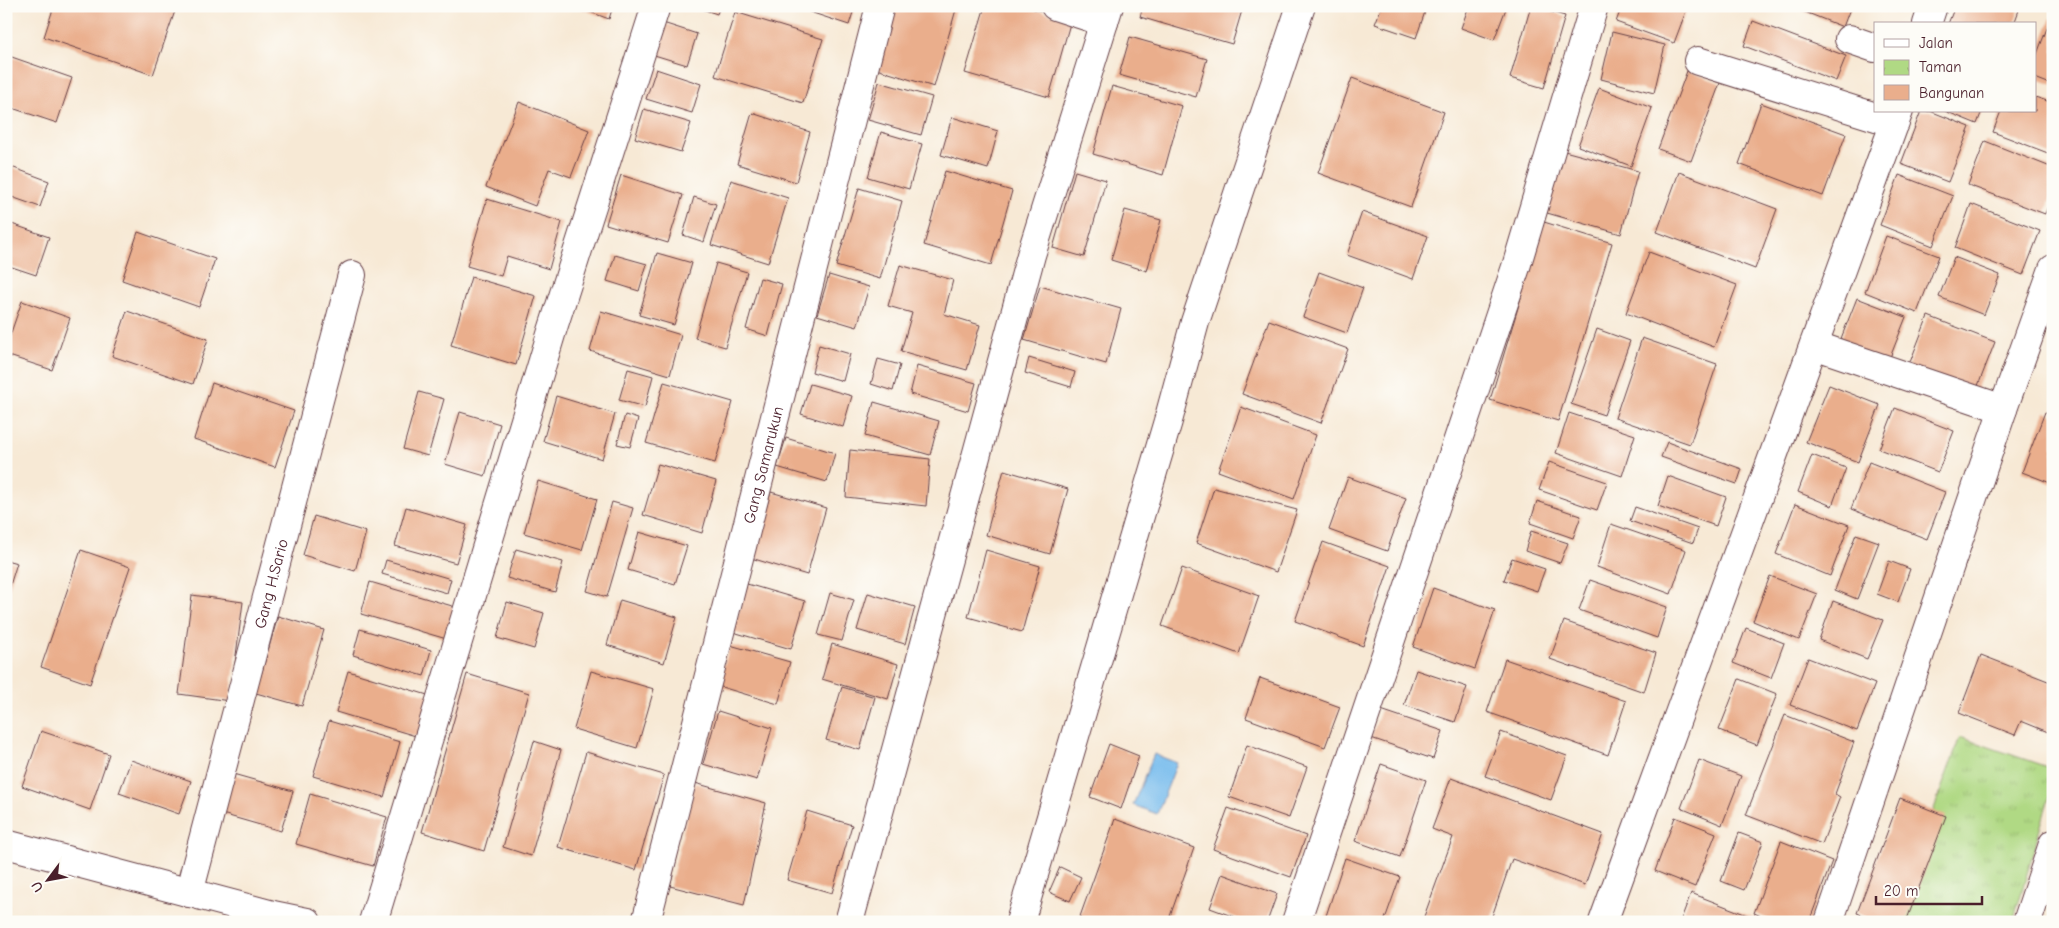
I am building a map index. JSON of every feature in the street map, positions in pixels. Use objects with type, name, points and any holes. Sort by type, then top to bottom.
[{"type":"street","points":[[373,922],[552,331],[656,6]]},
{"type":"street","name":"Gang Samarukun","points":[[646,922],[880,6]]},
{"type":"street","points":[[849,922],[1031,255],[1107,14],[1055,6]]},
{"type":"street","points":[[1020,922],[1168,421],[1195,322],[1301,6]]},
{"type":"street","points":[[1296,922],[1513,276],[1594,6]]},
{"type":"street","points":[[1928,22],[1933,6]]},
{"type":"street","points":[[1848,39],[1874,48]]},
{"type":"street","points":[[1698,61],[1874,111]]},
{"type":"street","points":[[1603,922],[1897,117],[1879,112]]},
{"type":"street","points":[[1828,922],[2003,409],[2053,269]]},
{"type":"street","name":"Gang H.Sario","points":[[189,893],[352,275]]},
{"type":"street","points":[[1814,345],[2003,409]]},
{"type":"street","points":[[6,844],[189,893],[273,918],[307,922]]},
{"type":"street","points":[[2027,922],[2053,844]]},
{"type":"green space","points":[[1960,737],[2053,769],[2053,784],[2013,922],[1893,922]]},
{"type":"water","points":[[1154,754],[1177,763],[1157,814],[1133,805]]},
{"type":"building","points":[[54,6],[161,6],[175,11],[153,75],[44,37]]},
{"type":"building","points":[[574,6],[613,6],[609,19]]},
{"type":"building","points":[[693,6],[720,6],[717,14]]},
{"type":"building","points":[[792,6],[855,6],[849,25]]},
{"type":"building","points":[[891,6],[957,6],[934,87],[873,68]]},
{"type":"building","points":[[985,6],[1024,6],[1071,20],[1049,97],[965,73]]},
{"type":"building","points":[[1143,6],[1243,7],[1232,44],[1140,17]]},
{"type":"building","points":[[1382,6],[1427,6],[1416,38],[1375,24]]},
{"type":"building","points":[[1469,6],[1507,6],[1494,40],[1461,28]]},
{"type":"building","points":[[1531,6],[1565,16],[1544,88],[1510,78]]},
{"type":"building","points":[[1622,6],[1688,6],[1674,43],[1616,22]]},
{"type":"building","points":[[1790,6],[1851,6],[1843,27]]},
{"type":"building","points":[[1955,6],[2008,6],[2019,10],[2015,22],[1949,22]]},
{"type":"building","points":[[735,12],[823,39],[803,103],[715,76]]},
{"type":"building","points":[[2051,18],[2053,18],[2053,85],[2036,78],[2036,56]]},
{"type":"building","points":[[1753,21],[1846,56],[1836,81],[1744,46]]},
{"type":"building","points":[[660,22],[697,34],[687,65],[651,54]]},
{"type":"building","points":[[1612,32],[1665,45],[1654,93],[1601,79]]},
{"type":"building","points":[[1130,37],[1207,59],[1196,97],[1119,75]]},
{"type":"building","points":[[6,55],[72,78],[57,123],[6,106]]},
{"type":"building","points":[[656,69],[701,84],[692,113],[646,99]]},
{"type":"building","points":[[1687,71],[1720,83],[1691,161],[1658,149]]},
{"type":"building","points":[[1352,78],[1444,112],[1411,207],[1318,173]]},
{"type":"building","points":[[879,82],[932,97],[921,135],[868,120]]},
{"type":"building","points":[[1112,86],[1182,106],[1163,175],[1093,154]]},
{"type":"building","points":[[1599,88],[1652,108],[1631,166],[1578,146]]},
{"type":"building","points":[[2036,97],[2053,103],[2053,155],[1993,132],[2001,112],[2036,112]]},
{"type":"building","points":[[519,102],[589,130],[571,177],[549,169],[535,206],[486,187]]},
{"type":"building","points":[[1761,103],[1846,134],[1823,196],[1739,164]]},
{"type":"building","points":[[644,109],[691,123],[681,152],[635,138]]},
{"type":"building","points":[[1921,112],[1932,112],[1970,127],[1948,182],[1901,164]]},
{"type":"building","points":[[1947,112],[1982,112],[1977,124]]},
{"type":"building","points":[[752,113],[810,132],[796,182],[737,164]]},
{"type":"building","points":[[952,117],[998,131],[988,169],[941,155]]},
{"type":"building","points":[[881,132],[922,144],[909,189],[868,177]]},
{"type":"building","points":[[1985,141],[2053,168],[2053,193],[2045,214],[1968,185]]},
{"type":"building","points":[[1557,149],[1638,171],[1621,234],[1540,211]]},
{"type":"building","points":[[6,165],[49,181],[40,207],[6,195]]},
{"type":"building","points":[[945,171],[1012,191],[991,265],[924,245]]},
{"type":"building","points":[[1075,171],[1106,180],[1084,257],[1053,248]]},
{"type":"building","points":[[1679,172],[1777,209],[1755,269],[1657,232]]},
{"type":"building","points":[[621,175],[683,195],[668,243],[606,224]]},
{"type":"building","points":[[1899,175],[1953,196],[1933,246],[1880,225]]},
{"type":"building","points":[[731,180],[788,198],[768,263],[711,245]]},
{"type":"building","points":[[859,188],[902,201],[880,279],[836,266]]},
{"type":"building","points":[[694,197],[716,204],[704,242],[683,235]]},
{"type":"building","points":[[487,199],[562,222],[549,269],[507,256],[501,276],[467,266]]},
{"type":"building","points":[[1971,204],[2040,231],[2023,275],[1955,248]]},
{"type":"building","points":[[1125,210],[1161,220],[1147,271],[1111,260]]},
{"type":"building","points":[[1362,212],[1428,236],[1413,279],[1347,255]]},
{"type":"building","points":[[6,222],[49,237],[36,275],[6,265]]},
{"type":"building","points":[[1544,222],[1612,243],[1558,421],[1490,400]]},
{"type":"building","points":[[138,232],[215,259],[199,307],[122,280]]},
{"type":"building","points":[[1886,236],[1939,256],[1917,313],[1865,292]]},
{"type":"building","points":[[1649,252],[1737,285],[1714,347],[1626,313]]},
{"type":"building","points":[[657,253],[692,263],[674,325],[639,315]]},
{"type":"building","points":[[615,255],[647,264],[639,291],[607,281]]},
{"type":"building","points":[[1954,257],[2000,275],[1984,315],[1939,297]]},
{"type":"building","points":[[716,263],[747,272],[725,347],[695,338]]},
{"type":"building","points":[[900,265],[953,280],[944,314],[980,325],[967,370],[901,351],[912,313],[888,306]]},
{"type":"building","points":[[1319,272],[1363,288],[1347,333],[1303,317]]},
{"type":"building","points":[[829,275],[869,287],[857,327],[817,315]]},
{"type":"building","points":[[471,277],[536,296],[516,365],[451,345]]},
{"type":"building","points":[[760,278],[782,284],[768,336],[746,329]]},
{"type":"building","points":[[1040,286],[1121,309],[1106,364],[1024,340]]},
{"type":"building","points":[[1857,298],[1906,317],[1887,365],[1838,346]]},
{"type":"building","points":[[22,301],[70,318],[52,370],[6,355],[6,347]]},
{"type":"building","points":[[127,311],[208,339],[193,384],[112,356]]},
{"type":"building","points":[[601,311],[681,335],[670,375],[590,351]]},
{"type":"building","points":[[1928,316],[1995,342],[1974,396],[1907,370]]},
{"type":"building","points":[[1269,320],[1348,349],[1321,423],[1242,394]]},
{"type":"building","points":[[1597,329],[1630,341],[1604,415],[1571,404]]},
{"type":"building","points":[[1642,338],[1717,364],[1690,444],[1615,418]]},
{"type":"building","points":[[819,345],[850,354],[843,381],[812,372]]},
{"type":"building","points":[[1029,358],[1075,372],[1071,387],[1025,373]]},
{"type":"building","points":[[878,359],[900,365],[893,391],[871,384]]},
{"type":"building","points":[[917,366],[976,383],[968,411],[910,394]]},
{"type":"building","points":[[628,369],[653,376],[645,407],[619,400]]},
{"type":"building","points":[[664,382],[733,402],[715,463],[646,443]]},
{"type":"building","points":[[212,383],[294,411],[275,467],[194,439]]},
{"type":"building","points":[[810,384],[852,396],[843,427],[801,414]]},
{"type":"building","points":[[1829,385],[1880,405],[1858,462],[1806,442]]},
{"type":"building","points":[[419,392],[444,399],[428,456],[403,449]]},
{"type":"building","points":[[556,396],[615,414],[602,459],[543,441]]},
{"type":"building","points":[[874,402],[939,421],[930,455],[865,436]]},
{"type":"building","points":[[1241,407],[1316,435],[1294,499],[1218,471]]},
{"type":"building","points":[[1895,408],[1954,431],[1938,472],[1879,449]]},
{"type":"building","points":[[460,412],[500,424],[485,476],[445,464]]},
{"type":"building","points":[[2045,412],[2053,415],[2053,484],[2022,472]]},
{"type":"building","points":[[1569,413],[1635,435],[1622,476],[1556,453]]},
{"type":"building","points":[[625,415],[638,419],[630,447],[617,444]]},
{"type":"building","points":[[786,438],[835,453],[827,482],[777,467]]},
{"type":"building","points":[[1667,442],[1742,469],[1737,484],[1661,457]]},
{"type":"building","points":[[850,450],[930,459],[926,506],[846,497]]},
{"type":"building","points":[[1812,455],[1846,468],[1832,506],[1798,492]]},
{"type":"building","points":[[1549,462],[1607,482],[1597,510],[1539,490]]},
{"type":"building","points":[[1869,462],[1945,492],[1927,539],[1851,509]]},
{"type":"building","points":[[658,464],[716,481],[702,533],[643,515]]},
{"type":"building","points":[[1004,470],[1068,489],[1050,554],[986,535]]},
{"type":"building","points":[[1668,476],[1726,497],[1716,526],[1658,506]]},
{"type":"building","points":[[1348,477],[1406,498],[1387,551],[1329,530]]},
{"type":"building","points":[[538,481],[597,499],[582,550],[524,533]]},
{"type":"building","points":[[1214,488],[1297,510],[1276,572],[1196,543]]},
{"type":"building","points":[[771,492],[826,508],[807,575],[751,558]]},
{"type":"building","points":[[1537,501],[1581,516],[1573,538],[1530,523]]},
{"type":"building","points":[[612,502],[633,508],[607,597],[587,591]]},
{"type":"building","points":[[1795,504],[1849,525],[1830,576],[1776,554]]},
{"type":"building","points":[[406,507],[467,525],[456,563],[395,546]]},
{"type":"building","points":[[1635,507],[1698,529],[1693,543],[1630,521]]},
{"type":"building","points":[[314,516],[366,532],[355,571],[303,555]]},
{"type":"building","points":[[1611,524],[1686,550],[1671,594],[1597,567]]},
{"type":"building","points":[[1531,531],[1568,543],[1560,563],[1525,551]]},
{"type":"building","points":[[639,532],[687,546],[675,584],[628,570]]},
{"type":"building","points":[[1856,534],[1879,542],[1857,599],[1835,590]]},
{"type":"building","points":[[1323,542],[1390,566],[1363,646],[1295,621]]},
{"type":"building","points":[[516,549],[563,562],[555,592],[507,578]]},
{"type":"building","points":[[81,550],[130,567],[90,684],[41,667]]},
{"type":"building","points":[[986,550],[1040,566],[1022,632],[968,617]]},
{"type":"building","points":[[1512,558],[1545,569],[1537,591],[1504,580]]},
{"type":"building","points":[[6,560],[17,563],[7,595],[6,595]]},
{"type":"building","points":[[386,560],[451,579],[447,593],[382,574]]},
{"type":"building","points":[[1889,561],[1910,569],[1898,602],[1877,594]]},
{"type":"building","points":[[1182,568],[1259,596],[1239,654],[1162,626]]},
{"type":"building","points":[[1770,576],[1817,594],[1799,640],[1753,621]]},
{"type":"building","points":[[1590,580],[1667,607],[1657,638],[1579,610]]},
{"type":"building","points":[[370,582],[459,608],[450,640],[361,614]]},
{"type":"building","points":[[747,584],[805,601],[791,649],[733,632]]},
{"type":"building","points":[[1433,588],[1495,610],[1475,669],[1413,647]]},
{"type":"building","points":[[830,593],[854,600],[842,641],[818,635]]},
{"type":"building","points":[[868,593],[915,607],[905,644],[857,630]]},
{"type":"building","points":[[192,595],[243,602],[230,701],[179,694]]},
{"type":"building","points":[[620,600],[677,617],[664,663],[607,645]]},
{"type":"building","points":[[1833,601],[1883,620],[1867,659],[1819,640]]},
{"type":"building","points":[[507,602],[544,613],[534,649],[497,638]]},
{"type":"building","points":[[278,616],[324,630],[302,706],[256,693]]},
{"type":"building","points":[[1564,621],[1656,653],[1644,692],[1550,659]]},
{"type":"building","points":[[1746,628],[1784,643],[1771,678],[1733,663]]},
{"type":"building","points":[[360,629],[431,650],[424,676],[353,655]]},
{"type":"building","points":[[832,644],[898,664],[888,699],[822,679]]},
{"type":"building","points":[[730,645],[790,662],[778,704],[718,686]]},
{"type":"building","points":[[1981,655],[2053,683],[2053,720],[2048,732],[2021,721],[2015,735],[1959,713]]},
{"type":"building","points":[[1808,658],[1875,684],[1857,731],[1790,705]]},
{"type":"building","points":[[1505,659],[1626,701],[1608,755],[1487,712]]},
{"type":"building","points":[[1416,670],[1467,687],[1455,722],[1404,705]]},
{"type":"building","points":[[348,671],[431,696],[419,737],[336,712]]},
{"type":"building","points":[[591,671],[654,689],[637,748],[574,729]]},
{"type":"building","points":[[467,674],[529,693],[484,851],[422,832]]},
{"type":"building","points":[[1260,678],[1340,707],[1325,747],[1246,718]]},
{"type":"building","points":[[1739,679],[1777,694],[1757,745],[1719,730]]},
{"type":"building","points":[[842,687],[875,697],[860,750],[826,740]]},
{"type":"building","points":[[1381,710],[1443,731],[1433,759],[1371,738]]},
{"type":"building","points":[[718,711],[772,728],[757,780],[703,764]]},
{"type":"building","points":[[1785,715],[1854,742],[1835,794],[1840,797],[1822,844],[1746,815]]},
{"type":"building","points":[[329,721],[400,742],[384,797],[313,776]]},
{"type":"building","points":[[41,731],[109,754],[90,810],[22,786]]},
{"type":"building","points":[[1501,732],[1567,756],[1551,800],[1485,776]]},
{"type":"building","points":[[534,741],[561,750],[531,856],[503,847]]},
{"type":"building","points":[[1109,744],[1139,756],[1121,809],[1090,797]]},
{"type":"building","points":[[1247,745],[1307,767],[1289,818],[1229,797]]},
{"type":"building","points":[[586,752],[664,775],[636,870],[558,847]]},
{"type":"building","points":[[131,760],[191,781],[179,814],[119,793]]},
{"type":"building","points":[[1699,760],[1741,776],[1722,825],[1681,808]]},
{"type":"building","points":[[1381,764],[1426,780],[1400,857],[1355,841]]},
{"type":"building","points":[[233,774],[293,791],[281,831],[222,814]]},
{"type":"building","points":[[1451,778],[1603,834],[1585,885],[1512,859],[1490,922],[1422,922],[1453,837],[1432,829]]},
{"type":"building","points":[[695,783],[766,803],[744,905],[670,886]]},
{"type":"building","points":[[310,794],[387,817],[373,866],[296,844]]},
{"type":"building","points":[[1900,798],[1946,816],[1906,922],[1879,922],[1857,913]]},
{"type":"building","points":[[1228,808],[1306,836],[1291,877],[1213,849]]},
{"type":"building","points":[[807,811],[852,825],[832,893],[787,880]]},
{"type":"building","points":[[1675,817],[1716,833],[1695,887],[1655,871]]},
{"type":"building","points":[[1115,819],[1194,848],[1168,922],[1078,922]]},
{"type":"building","points":[[1739,833],[1763,842],[1744,890],[1721,881]]},
{"type":"building","points":[[1781,841],[1832,861],[1809,922],[1775,922],[1754,913]]},
{"type":"building","points":[[1345,858],[1400,877],[1384,922],[1324,922]]},
{"type":"building","points":[[1060,867],[1081,877],[1070,901],[1049,892]]},
{"type":"building","points":[[1222,874],[1277,894],[1267,922],[1248,922],[1210,908]]},
{"type":"building","points":[[1691,893],[1765,922],[1680,922]]}]
